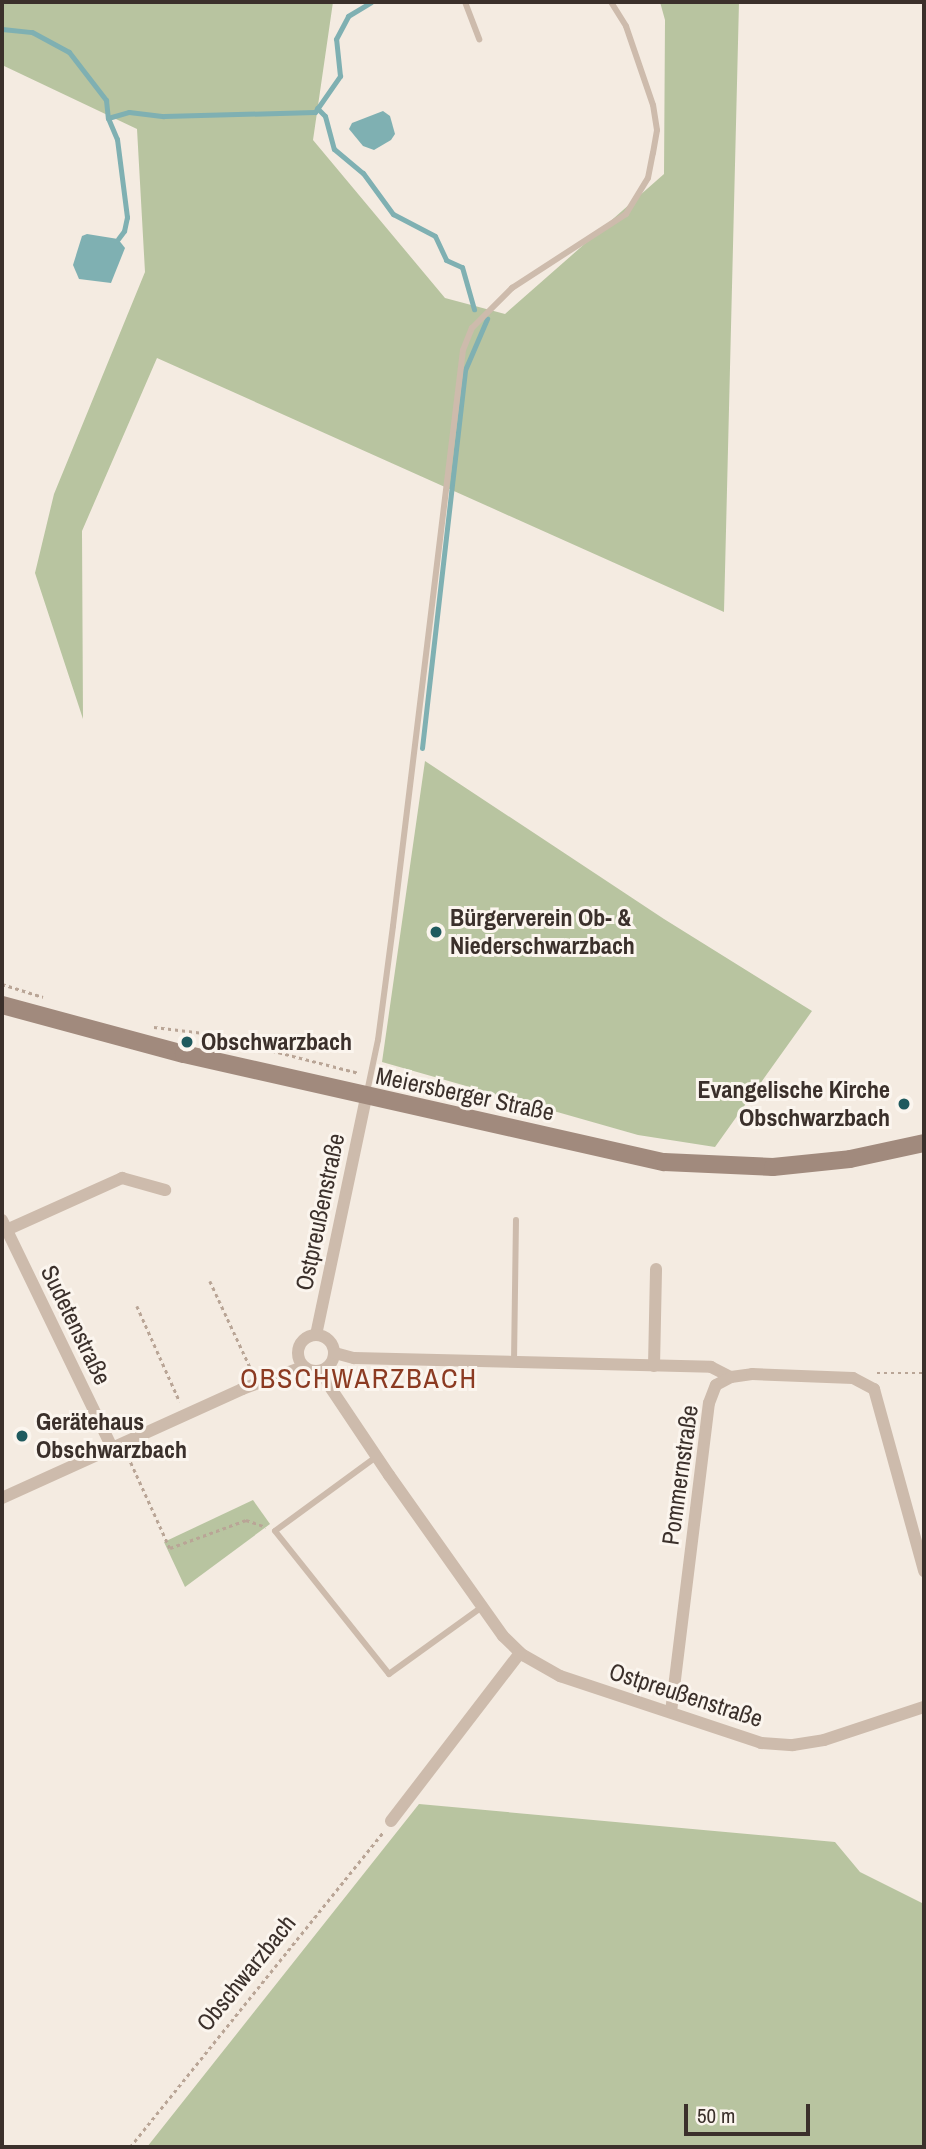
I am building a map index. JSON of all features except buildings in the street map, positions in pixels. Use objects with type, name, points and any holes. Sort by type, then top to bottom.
[{"type":"main road","name":"Meiersberger Straße","points":[[2,1005],[108,1036],[366,1097],[664,1162],[720,1167],[812,1164],[924,1143]]},
{"type":"street","name":"Ostpreußenstraße","points":[[316,1335],[366,1097]]},
{"type":"street","points":[[4,1227],[122,1178],[165,1190]]},
{"type":"street","name":"Sudetenstraße","points":[[4,1227],[117,1446]]},
{"type":"street","points":[[654,1366],[656,1269]]},
{"type":"street","points":[[2,1498],[257,1383],[303,1367],[316,1372],[323,1370],[333,1361],[335,1353],[329,1340],[316,1335],[303,1341],[298,1354],[303,1367]]},
{"type":"street","points":[[335,1353],[354,1358],[711,1367],[731,1377],[752,1374],[853,1378],[874,1389],[924,1571]]},
{"type":"street","name":"Ostpreußenstraße","points":[[323,1370],[328,1384],[376,1457],[503,1636],[520,1653],[560,1676],[761,1743],[793,1745],[824,1740],[924,1707]]},
{"type":"street","name":"Pommernstraße","points":[[671,1713],[709,1403],[716,1385],[731,1377]]},
{"type":"street","points":[[391,1821],[520,1653]]},
{"type":"lane","points":[[464,2],[479,39]]},
{"type":"lane","points":[[366,1097],[378,1040],[392,939],[463,350],[471,328],[512,288],[626,214],[637,201],[650,165],[657,130],[653,105],[625,26],[611,2]]},
{"type":"lane","points":[[514,1362],[516,1220]]},
{"type":"lane","points":[[376,1457],[275,1531],[389,1674],[482,1607]]},
{"type":"path","points":[[2,984],[48,998]]},
{"type":"path","points":[[152,1027],[221,1037],[496,1105]]},
{"type":"path","points":[[210,1281],[257,1383]]},
{"type":"path","points":[[137,1306],[186,1415]]},
{"type":"path","points":[[853,1378],[885,1371],[924,1373]]},
{"type":"path","points":[[117,1446],[170,1548],[246,1520],[275,1531]]},
{"type":"path","name":"Obschwarzbach","points":[[130,2147],[391,1821]]},
{"type":"green space","points":[[2,2],[333,2],[313,140],[445,298],[505,314],[664,174],[665,20],[660,2],[739,2],[724,612],[157,358],[82,531],[83,719],[35,573],[54,494],[145,272],[137,129],[2,65]]},
{"type":"green space","points":[[425,761],[664,919],[812,1011],[715,1147],[638,1135],[382,1062]]},
{"type":"green space","points":[[253,1500],[270,1524],[185,1587],[164,1542]]},
{"type":"green space","points":[[419,1804],[835,1842],[860,1872],[924,1904],[924,2147],[147,2147]]},
{"type":"water","points":[[383,111],[390,116],[395,134],[391,140],[374,150],[363,146],[349,129],[352,123]]},
{"type":"water","points":[[87,234],[118,239],[125,248],[111,283],[79,279],[73,265],[82,236]]},
{"type":"waterway","points":[[2,29],[32,32],[69,52],[106,100],[108,118],[129,112],[164,116],[315,112],[340,76],[336,39],[348,16],[371,2]]},
{"type":"waterway","points":[[317,108],[325,116],[334,149],[363,173],[393,214],[435,236],[446,260],[462,267],[474,309]]},
{"type":"waterway","points":[[108,118],[117,139],[127,217],[124,231],[118,239]]},
{"type":"waterway","points":[[422,748],[465,370],[487,319]]},
{"type":"place","name":"Bürgerverein Ob- & Niederschwarzbach","points":[[436,932]]},
{"type":"place","name":"Obschwarzbach","points":[[187,1042]]},
{"type":"place","name":"Evangelische Kirche Obschwarzbach","points":[[904,1104]]},
{"type":"place","name":"Gerätehaus Obschwarzbach","points":[[22,1436]]},
{"type":"district","name":"OBSCHWARZBACH","points":[[359,1378]]}]
